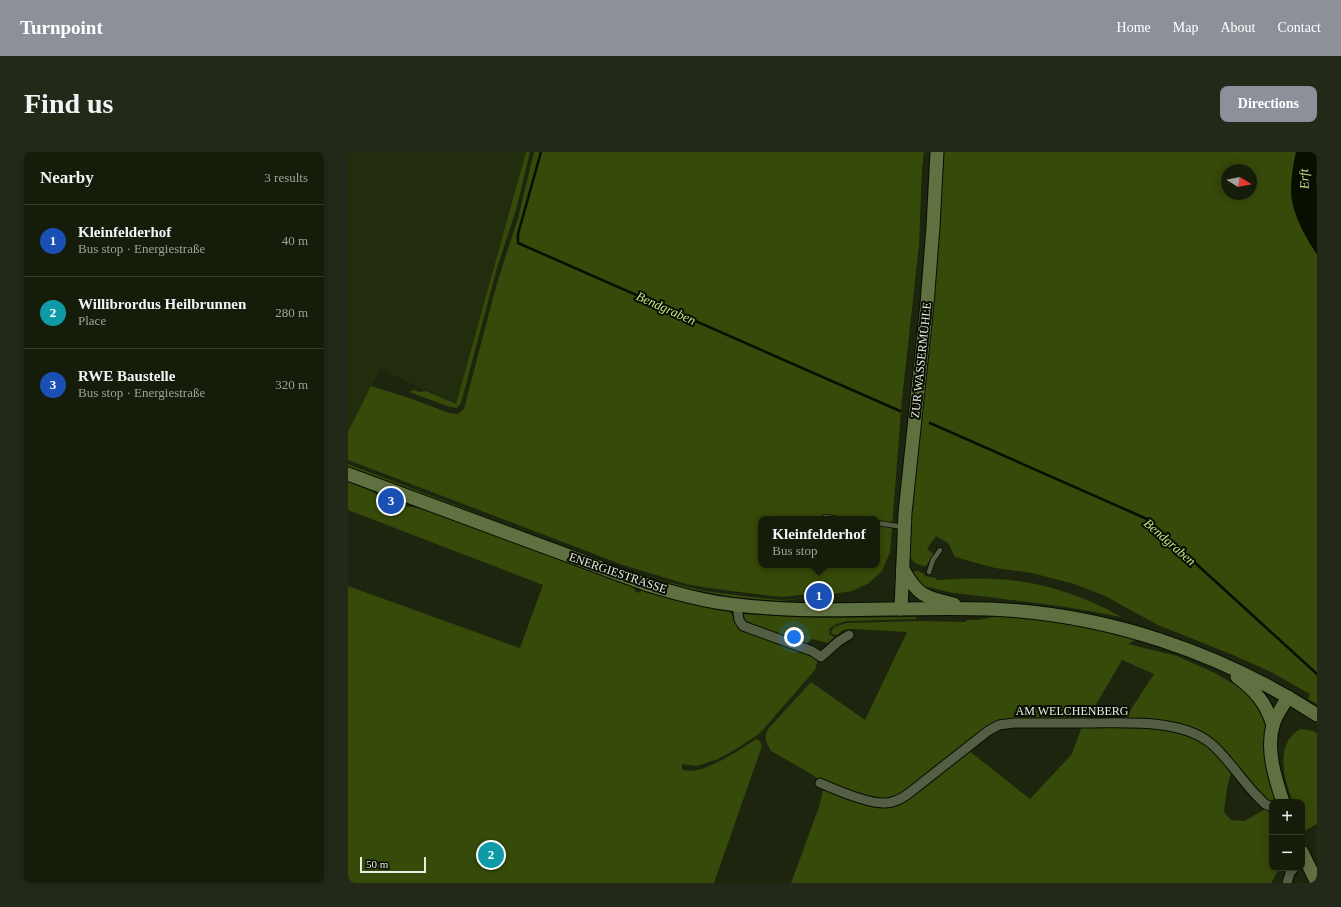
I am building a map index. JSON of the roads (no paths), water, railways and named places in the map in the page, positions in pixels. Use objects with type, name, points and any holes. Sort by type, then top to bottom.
[{"type":"main road","name":"ZUR WASSERMÜHLE","points":[[901,609],[904,527],[928,289],[937,152]]},
{"type":"main road","name":"ENERGIESTRASSE","points":[[348,474],[645,584],[692,597],[737,605],[796,610],[988,609]]},
{"type":"main road","points":[[902,567],[912,584],[924,595],[946,602],[988,609],[1053,615],[1144,633],[1186,649],[1250,677],[1317,715]]},
{"type":"main road","points":[[1217,662],[1257,694],[1269,714],[1273,726]]},
{"type":"main road","points":[[1282,799],[1274,775],[1271,740],[1273,726],[1288,698]]},
{"type":"main road","points":[[1305,860],[1317,883]]},
{"type":"street","points":[[737,605],[739,620],[743,626],[812,651],[821,657],[839,641],[849,635]]},
{"type":"street","name":"AM WELCHENBERG","points":[[820,783],[865,800],[879,803],[890,802],[908,794],[984,734],[1003,724],[1140,723],[1180,729],[1204,738],[1218,750],[1258,797],[1269,806]]},
{"type":"street","points":[[1287,883],[1292,871]]},
{"type":"lane","points":[[880,524],[904,527]]},
{"type":"lane","points":[[929,572],[933,560],[940,550]]},
{"type":"water","name":"Erft","points":[[1296,152],[1317,152],[1317,254],[1300,224],[1292,200],[1291,182]]},
{"type":"waterway","name":"Bendgraben","points":[[541,152],[518,234],[518,243],[900,411]]},
{"type":"waterway","name":"Bendgraben","points":[[930,423],[1147,519],[1317,674]]},
{"type":"place","name":"RWE Baustelle","points":[[391,501]]},
{"type":"place","name":"Kleinfelderhof","points":[[819,596]]},
{"type":"place","name":"Willibrordus Heilbrunnen","points":[[491,855]]}]
